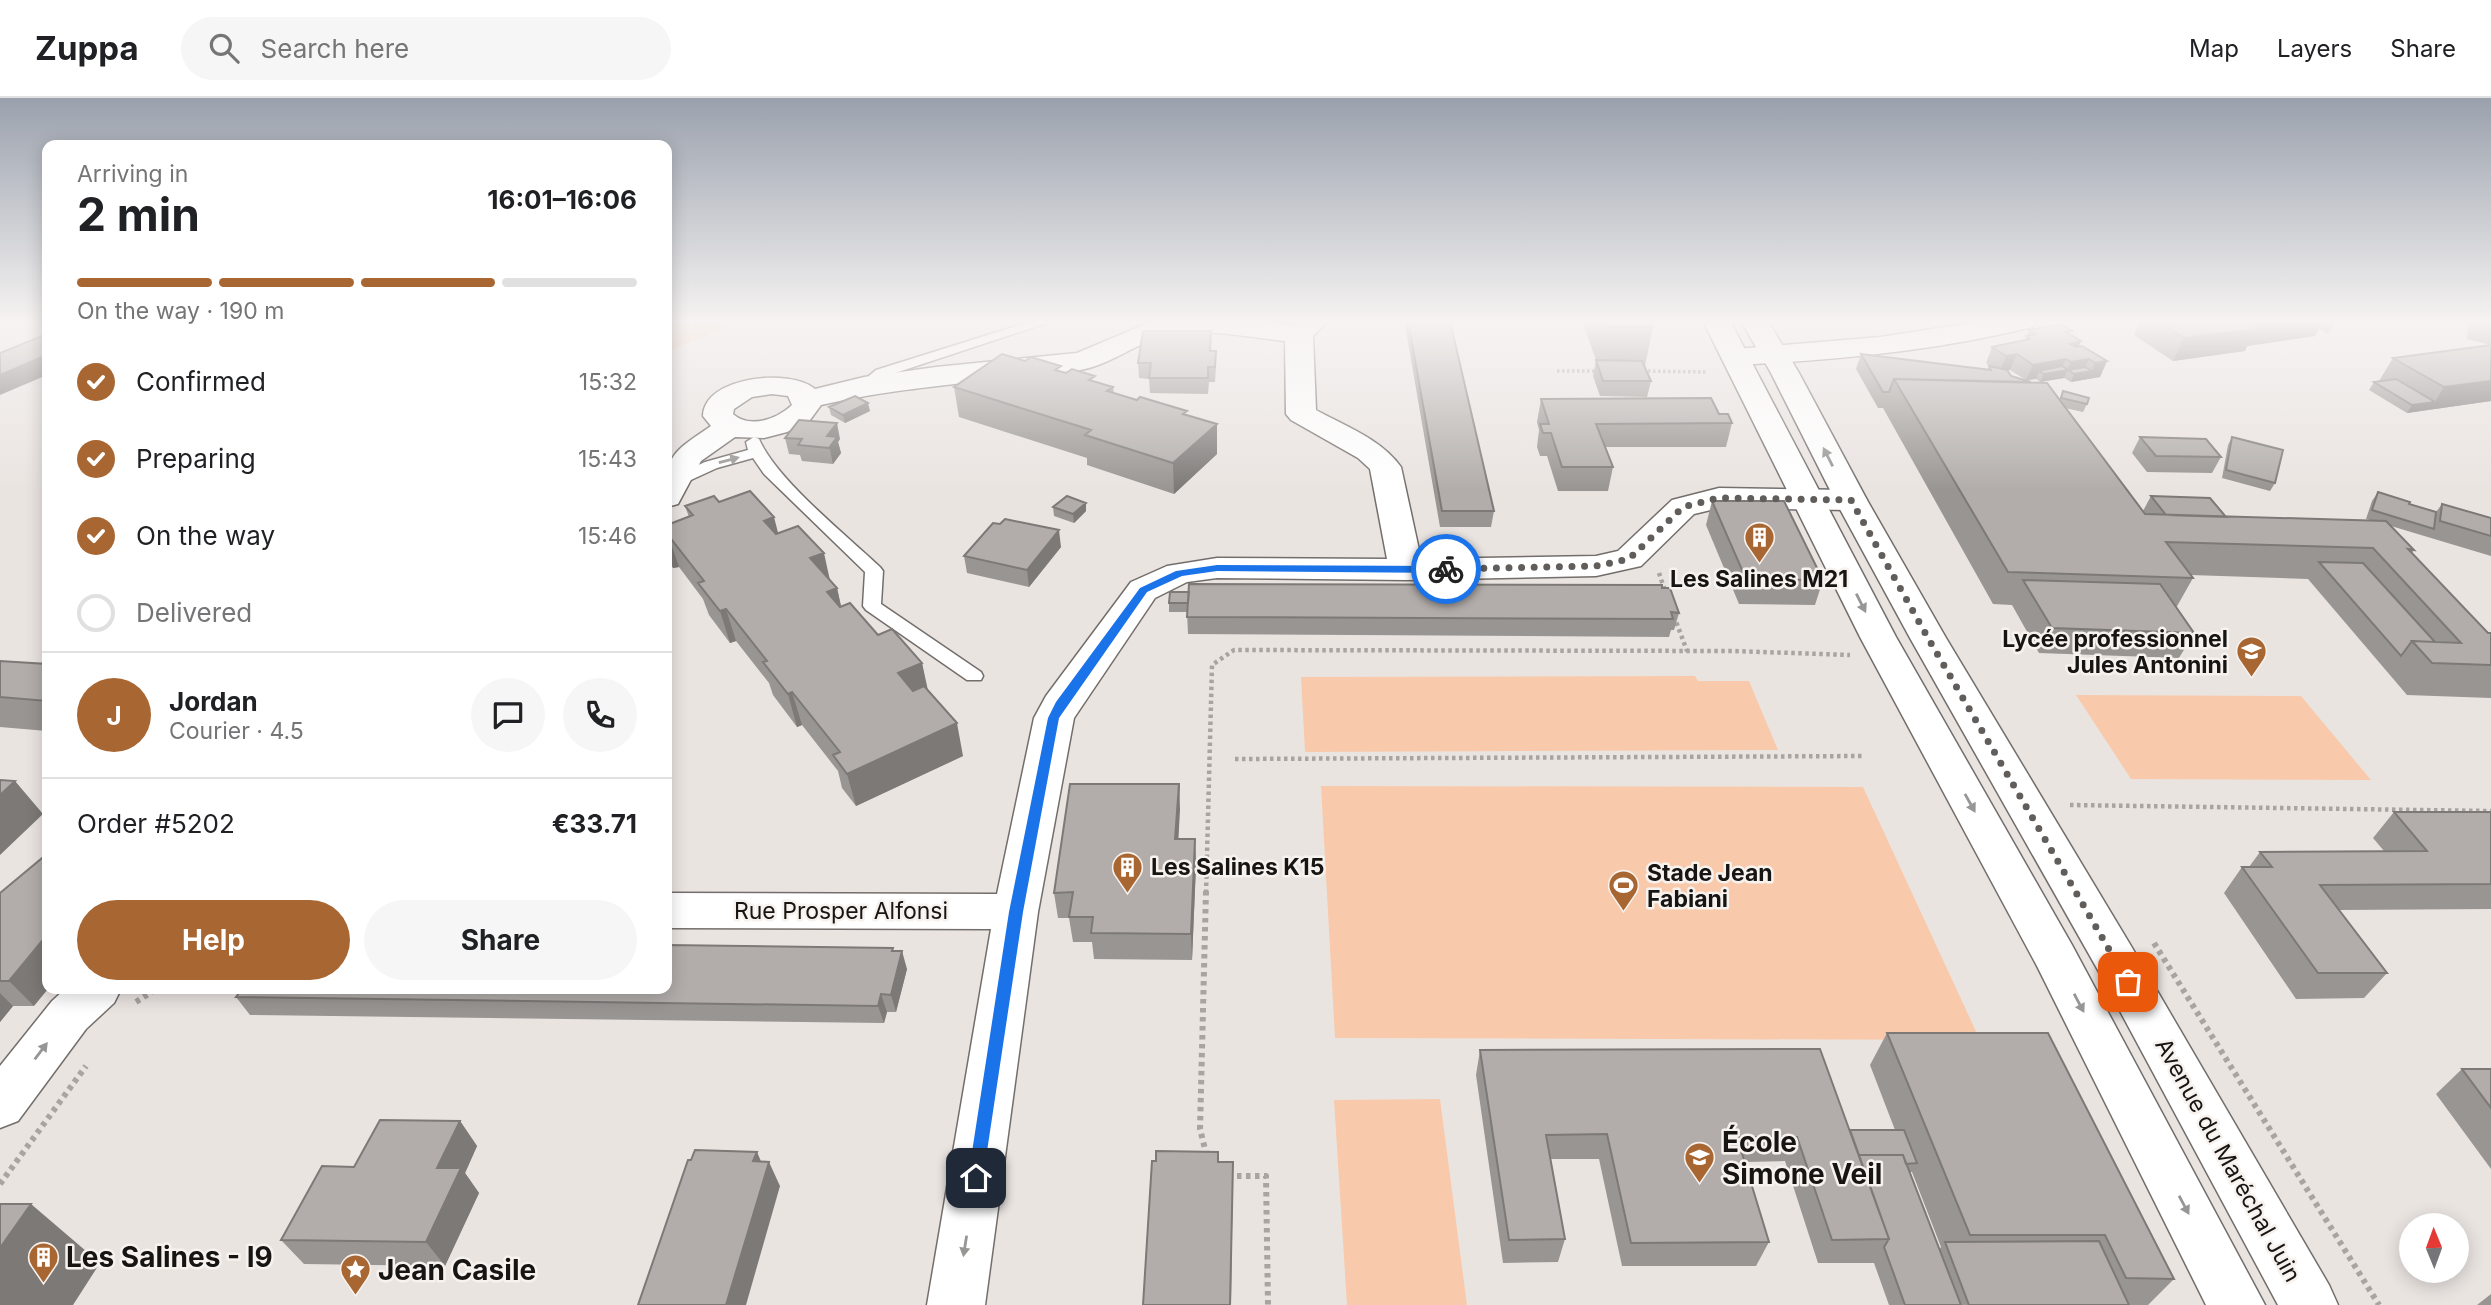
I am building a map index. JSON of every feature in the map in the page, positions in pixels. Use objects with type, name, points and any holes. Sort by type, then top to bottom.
[{"type":"street","points":[[808,399],[864,386],[940,377]]},
{"type":"street","points":[[1304,377],[1301,414],[1370,451],[1385,467],[1406,570]]},
{"type":"street","points":[[1759,377],[1808,499],[1889,656],[2056,958],[2236,1305]]},
{"type":"street","name":"Avenue du Maréchal Juin","points":[[1768,377],[1851,500],[2115,959],[2309,1305]]},
{"type":"street","points":[[785,386],[796,388],[808,399],[803,412],[761,440],[731,426],[718,416],[718,409],[732,395],[744,390],[785,386]]},
{"type":"street","points":[[672,488],[688,456],[731,426]]},
{"type":"street","points":[[956,1305],[1016,912],[1054,718],[1060,705],[1143,590],[1179,573],[1217,568],[1406,570],[1596,566],[1629,559],[1683,507],[1718,498],[1851,500]]},
{"type":"street","name":"Rue Prosper Alfonsi","points":[[672,910],[1016,912]]},
{"type":"street","points":[[0,1105],[69,1015],[112,998]]},
{"type":"lane","points":[[864,386],[875,377]]},
{"type":"lane","points":[[672,489],[710,465],[761,440],[770,471],[874,570],[873,606],[974,676]]},
{"type":"path","points":[[1641,548],[1655,564],[1669,601]]},
{"type":"path","points":[[1674,614],[1687,651]]},
{"type":"path","points":[[1209,1164],[1200,1129],[1212,665],[1234,650],[1687,651],[1889,656]]},
{"type":"path","points":[[1235,759],[1864,756]]},
{"type":"path","points":[[2070,806],[2491,811]]},
{"type":"path","points":[[112,998],[132,994]]},
{"type":"path","points":[[0,1184],[88,1064]]},
{"type":"path","points":[[1219,1170],[1228,1176],[1266,1176],[1268,1305]]},
{"type":"shaded area","points":[[1695,676],[1698,681],[1749,681],[1778,750],[1305,752],[1301,677]]},
{"type":"shaded area","points":[[2076,695],[2301,696],[2371,780],[2131,779]]},
{"type":"shaded area","name":"Stade Jean Fabiani","points":[[1321,786],[1863,787],[1980,1040],[1335,1038]]},
{"type":"shaded area","points":[[1440,1099],[1467,1305],[1347,1305],[1334,1100]]},
{"type":"building","points":[[968,377],[1093,377],[1089,380],[1113,387],[1107,391],[1137,400],[1140,397],[1187,411],[1183,414],[1217,424],[1173,463],[1085,435],[1091,430],[954,387]]},
{"type":"building","points":[[1149,377],[1208,377],[1208,378]]},
{"type":"building","points":[[1418,377],[1463,377],[1494,511],[1442,511]]},
{"type":"building","points":[[1602,377],[1649,377],[1651,381],[1603,381]]},
{"type":"building","points":[[1875,377],[2015,377],[2031,382],[1894,379],[1889,392],[1883,392]]},
{"type":"building","points":[[2427,377],[2491,377],[2491,381],[2444,387]]},
{"type":"building","points":[[1894,379],[2047,383],[2145,514],[2386,521],[2414,550],[2408,549],[2488,633],[2491,633],[2491,665],[2432,663],[2412,641],[2461,643],[2373,548],[2166,542],[2193,578],[2008,572]]},
{"type":"building","points":[[2396,379],[2435,402],[2412,405],[2374,382]]},
{"type":"building","points":[[2063,391],[2089,398],[2087,404],[2061,398]]},
{"type":"building","points":[[855,396],[868,403],[843,415],[829,407]]},
{"type":"building","points":[[1711,398],[1719,414],[1728,414],[1732,423],[1596,424],[1613,467],[1562,467],[1551,433],[1543,433],[1540,424],[1549,424],[1541,399]]},
{"type":"building","points":[[799,420],[837,423],[827,436],[837,437],[829,448],[798,445],[802,439],[785,438]]},
{"type":"building","points":[[2140,437],[2206,439],[2221,457],[2156,456]]},
{"type":"building","points":[[2232,437],[2283,450],[2275,483],[2226,470]]},
{"type":"building","points":[[750,491],[774,517],[764,521],[776,534],[798,526],[824,553],[810,558],[837,588],[827,592],[840,607],[850,603],[878,635],[892,629],[922,663],[898,673],[913,691],[924,686],[957,723],[847,774],[833,755],[840,752],[792,692],[788,694],[763,662],[767,661],[726,609],[720,611],[698,583],[704,581],[672,540],[672,523],[693,515],[685,506],[714,496],[719,502]]},
{"type":"building","points":[[2378,492],[2436,512],[2434,529],[2372,510]]},
{"type":"building","points":[[1067,496],[1086,503],[1073,514],[1053,507]]},
{"type":"building","points":[[2151,496],[2210,498],[2226,517],[2166,515]]},
{"type":"building","points":[[1712,501],[1784,501],[1823,580],[1746,579]]},
{"type":"building","points":[[2442,504],[2491,518],[2491,536],[2440,521]]},
{"type":"building","points":[[1005,519],[1059,530],[1027,570],[964,556],[993,523],[1000,524]]},
{"type":"building","points":[[2319,562],[2363,563],[2435,642],[2412,641],[2401,656]]},
{"type":"building","points":[[2023,580],[2160,584],[2194,633],[2052,628]]},
{"type":"building","points":[[1189,584],[1662,585],[1662,588],[1670,588],[1679,613],[1671,612],[1673,619],[1187,617]]},
{"type":"building","points":[[1170,592],[1189,592],[1188,603],[1169,603]]},
{"type":"building","points":[[0,661],[42,664],[42,701],[0,697]]},
{"type":"building","points":[[0,780],[15,781],[0,795]]},
{"type":"building","name":"Les Salines K15","points":[[1070,784],[1179,784],[1175,839],[1195,839],[1191,934],[1091,933],[1093,917],[1069,917],[1073,892],[1054,893]]},
{"type":"building","points":[[2394,812],[2490,812],[2491,884],[2320,885],[2387,973],[2318,973],[2242,867],[2272,867],[2260,852],[2427,851]]},
{"type":"building","points":[[42,858],[42,941],[9,981],[0,981],[0,893]]},
{"type":"building","points":[[672,945],[893,948],[892,951],[902,951],[891,995],[881,994],[878,1006],[236,997],[238,994],[672,994]]},
{"type":"building","points":[[1887,1033],[2048,1033],[2174,1279],[2126,1278],[2105,1235],[1970,1235]]},
{"type":"building","points":[[1820,1049],[1889,1239],[1832,1240],[1797,1137],[1737,1137],[1769,1242],[1631,1243],[1607,1134],[1546,1135],[1565,1239],[1509,1240],[1480,1050]]},
{"type":"building","points":[[2462,1069],[2491,1069],[2491,1108]]},
{"type":"building","points":[[380,1120],[460,1121],[437,1168],[461,1168],[426,1242],[281,1240],[322,1166],[354,1167]]},
{"type":"building","points":[[1850,1130],[1904,1130],[1917,1163],[1906,1164],[1903,1155],[1859,1155]]},
{"type":"building","points":[[695,1150],[757,1152],[753,1161],[769,1162],[726,1305],[638,1305],[688,1160],[691,1160]]},
{"type":"building","points":[[1156,1151],[1218,1152],[1218,1162],[1233,1162],[1230,1305],[1143,1305],[1152,1161],[1156,1161]]},
{"type":"building","points":[[1859,1155],[1903,1155],[1961,1305],[1905,1305],[1884,1247],[1889,1239]]},
{"type":"building","points":[[0,1204],[31,1204],[0,1248]]},
{"type":"building","points":[[2099,1241],[2129,1305],[1969,1305],[1945,1242]]},
{"type":"way so far","points":[[1446,569],[1596,566],[1629,559],[1683,507],[1718,498],[1851,500],[2128,982]]},
{"type":"place","name":"Les Salines M21","points":[[1759,565]]},
{"type":"place","name":"Lycée professionnel Jules Antonini","points":[[2251,679]]},
{"type":"place","name":"Les Salines K15","points":[[1128,894]]},
{"type":"place","name":"Stade Jean Fabiani","points":[[1624,913]]},
{"type":"place","name":"École Simone Veil","points":[[1699,1185]]},
{"type":"place","name":"Les Salines - I9","points":[[43,1284]]},
{"type":"place","name":"Jean Casile","points":[[355,1297]]},
{"type":"route","points":[[976,1178],[1016,912],[1054,718],[1060,705],[1143,590],[1179,573],[1217,568],[1446,569]]}]
